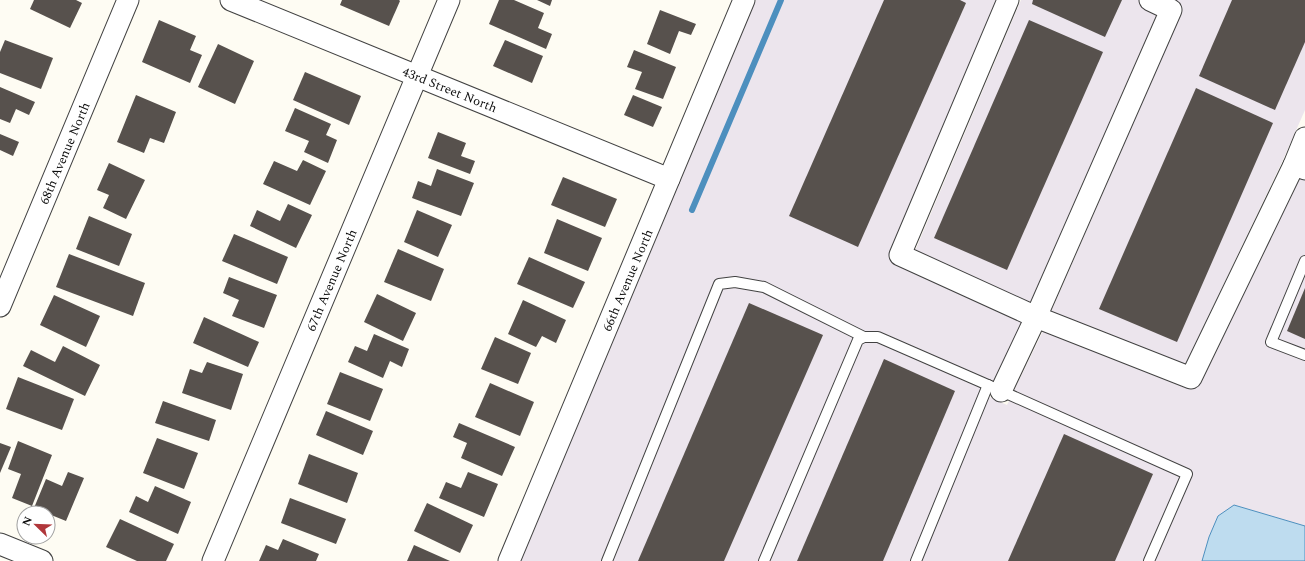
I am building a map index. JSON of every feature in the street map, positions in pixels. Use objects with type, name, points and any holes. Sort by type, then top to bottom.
[{"type":"street","name":"68th Avenue North","points":[[0,306],[128,0]]},
{"type":"street","name":"43rd Street North","points":[[231,0],[669,179]]},
{"type":"street","name":"67th Avenue North","points":[[213,561],[449,0]]},
{"type":"street","name":"66th Avenue North","points":[[509,561],[744,0]]},
{"type":"street","points":[[1008,0],[900,255],[1036,317],[1191,378],[1299,167],[1305,138]]},
{"type":"street","points":[[995,388],[1036,317],[1171,10],[1150,0]]},
{"type":"street","points":[[0,544],[42,561]]},
{"type":"lane","points":[[1305,261],[1271,342],[1305,355]]},
{"type":"lane","points":[[607,561],[719,284],[735,282],[764,287],[864,337],[878,337],[1187,474],[1149,561]]},
{"type":"lane","points":[[764,561],[858,340],[864,337]]},
{"type":"lane","points":[[916,561],[995,388]]},
{"type":"shaded area","points":[[756,0],[996,0],[890,251],[896,265],[1022,322],[987,396],[1007,405],[1043,331],[1187,388],[1201,383],[1300,178],[1305,180],[1305,526],[1234,505],[1202,561],[521,561]]},
{"type":"shaded area","points":[[1021,0],[1139,0],[1143,8],[1157,14],[1030,303],[915,251]]},
{"type":"shaded area","points":[[1174,0],[1305,0],[1305,110],[1283,160],[1185,365],[1051,312],[1181,14]]},
{"type":"water","points":[[1234,505],[1305,526],[1305,561],[1202,561],[1209,537],[1218,516]]},
{"type":"building","points":[[34,0],[76,0],[82,3],[70,28],[30,9]]},
{"type":"building","points":[[342,0],[400,1],[389,26],[340,5]]},
{"type":"building","points":[[499,0],[514,0],[544,13],[538,28],[552,34],[546,49],[489,24]]},
{"type":"building","points":[[537,0],[552,0],[550,6]]},
{"type":"building","points":[[884,0],[960,0],[966,3],[858,247],[789,216]]},
{"type":"building","points":[[1033,0],[1122,0],[1105,37],[1032,4]]},
{"type":"building","points":[[1232,0],[1305,0],[1305,42],[1275,110],[1199,76]]},
{"type":"building","points":[[660,10],[696,24],[691,35],[679,31],[670,54],[647,44]]},
{"type":"building","points":[[159,20],[196,36],[190,50],[202,55],[190,83],[142,62]]},
{"type":"building","points":[[1029,20],[1103,52],[1007,270],[934,238]]},
{"type":"building","points":[[5,40],[53,58],[41,89],[0,73],[0,52]]},
{"type":"building","points":[[505,40],[543,56],[532,83],[493,66]]},
{"type":"building","points":[[218,44],[254,61],[235,104],[198,87]]},
{"type":"building","points":[[634,50],[676,67],[663,99],[635,89],[642,72],[627,67]]},
{"type":"building","points":[[305,72],[361,96],[349,125],[293,100]]},
{"type":"building","points":[[0,87],[35,102],[29,115],[16,109],[10,123],[0,119]]},
{"type":"building","points":[[1196,88],[1273,123],[1177,342],[1099,309]]},
{"type":"building","points":[[136,95],[176,112],[164,143],[150,138],[144,153],[117,142]]},
{"type":"building","points":[[633,95],[662,107],[653,127],[624,115]]},
{"type":"building","points":[[295,108],[331,124],[326,135],[337,140],[328,163],[304,152],[309,141],[285,131]]},
{"type":"building","points":[[438,132],[466,143],[461,156],[475,161],[470,174],[428,158]]},
{"type":"building","points":[[0,134],[19,142],[13,156],[0,150]]},
{"type":"building","points":[[303,160],[326,171],[310,205],[263,184],[274,161],[297,171]]},
{"type":"building","points":[[109,163],[145,180],[126,219],[103,208],[109,195],[97,190]]},
{"type":"building","points":[[437,169],[474,183],[461,216],[412,198],[418,181],[431,186]]},
{"type":"building","points":[[563,177],[617,199],[605,227],[551,205]]},
{"type":"building","points":[[288,204],[312,215],[296,248],[250,226],[257,210],[280,221]]},
{"type":"building","points":[[417,210],[452,225],[438,257],[404,242]]},
{"type":"building","points":[[89,216],[132,234],[119,266],[76,249]]},
{"type":"building","points":[[557,219],[602,238],[588,271],[544,253]]},
{"type":"building","points":[[234,234],[288,257],[277,284],[222,261]]},
{"type":"building","points":[[398,249],[444,269],[431,301],[384,282]]},
{"type":"building","points":[[69,254],[145,283],[133,316],[56,287]]},
{"type":"building","points":[[529,257],[585,282],[573,308],[517,284]]},
{"type":"building","points":[[229,277],[277,295],[264,328],[232,316],[239,300],[223,293]]},
{"type":"building","points":[[1305,288],[1305,339],[1287,331]]},
{"type":"building","points":[[377,294],[416,313],[403,341],[364,322]]},
{"type":"building","points":[[54,295],[100,316],[86,347],[40,325]]},
{"type":"building","points":[[523,300],[566,320],[556,343],[542,336],[536,347],[508,334]]},
{"type":"building","points":[[749,303],[823,335],[724,561],[638,561]]},
{"type":"building","points":[[204,317],[259,342],[248,367],[193,343]]},
{"type":"building","points":[[374,334],[409,349],[402,367],[390,361],[383,378],[348,362],[355,346],[367,351]]},
{"type":"building","points":[[495,337],[531,353],[518,384],[481,369]]},
{"type":"building","points":[[63,346],[100,365],[85,396],[23,366],[31,350],[55,362]]},
{"type":"building","points":[[884,359],[955,391],[883,561],[797,561]]},
{"type":"building","points":[[207,362],[243,374],[231,410],[182,393],[190,369],[202,373]]},
{"type":"building","points":[[340,372],[383,389],[370,421],[327,404]]},
{"type":"building","points":[[18,377],[74,399],[62,430],[6,409]]},
{"type":"building","points":[[490,383],[534,402],[520,436],[475,417]]},
{"type":"building","points":[[163,401],[216,420],[209,441],[155,423]]},
{"type":"building","points":[[326,411],[373,431],[363,455],[316,435]]},
{"type":"building","points":[[459,423],[515,447],[502,476],[461,458],[467,443],[453,437]]},
{"type":"building","points":[[1064,434],[1153,474],[1115,561],[1008,561]]},
{"type":"building","points":[[157,438],[198,453],[184,489],[143,473]]},
{"type":"building","points":[[18,441],[52,455],[32,505],[12,498],[21,474],[8,469]]},
{"type":"building","points":[[0,443],[11,447],[0,473]]},
{"type":"building","points":[[309,454],[358,473],[347,503],[298,484]]},
{"type":"building","points":[[68,472],[84,478],[66,521],[56,517],[56,505],[35,505],[46,479],[62,486]]},
{"type":"building","points":[[468,472],[498,484],[484,517],[439,498],[446,482],[461,488]]},
{"type":"building","points":[[155,486],[191,502],[178,534],[129,512],[136,496],[148,502]]},
{"type":"building","points":[[290,498],[346,519],[336,544],[281,523]]},
{"type":"building","points":[[427,503],[473,525],[460,553],[414,531]]},
{"type":"building","points":[[120,519],[174,544],[166,561],[137,561],[106,547]]},
{"type":"building","points":[[283,539],[319,554],[316,561],[259,561],[266,545],[278,550]]},
{"type":"building","points":[[414,545],[450,561],[407,561]]},
{"type":"waterway","points":[[692,210],[781,0]]}]
